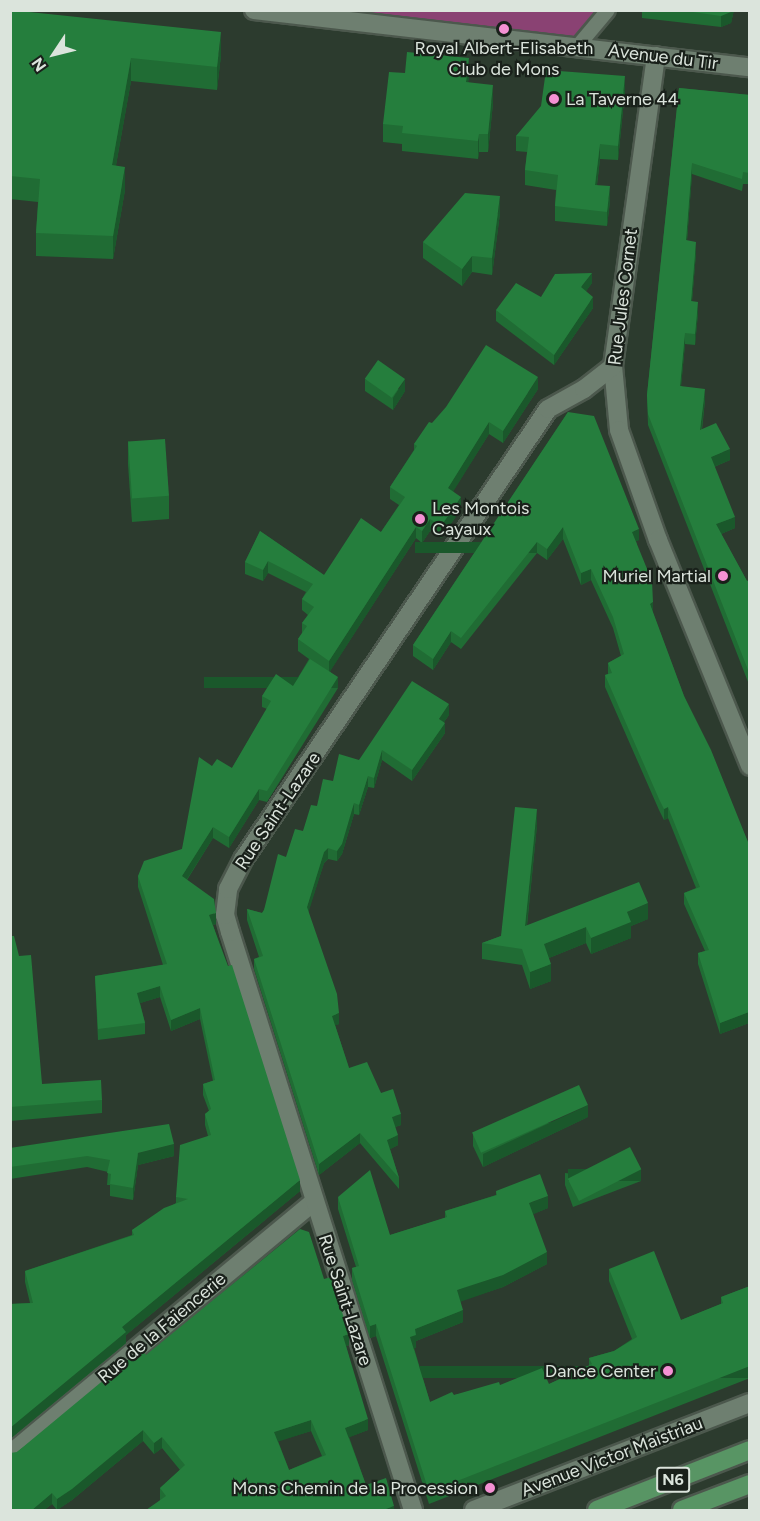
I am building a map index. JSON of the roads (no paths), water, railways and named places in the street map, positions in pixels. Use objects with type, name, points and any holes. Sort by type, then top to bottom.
[{"type":"main road","name":"N6","points":[[597,1510],[750,1450]]},
{"type":"main road","name":"N6","points":[[682,1510],[750,1484]]},
{"type":"street","name":"Avenue du Tir","points":[[254,10],[750,67]]},
{"type":"street","name":"Rue Jules Cornet","points":[[656,56],[613,366],[619,430],[658,540],[750,766]]},
{"type":"street","name":"Rue Saint-Lazare","points":[[412,1510],[225,915],[228,889],[244,858],[548,409],[584,389],[613,366]]},
{"type":"street","name":"Rue de la Faïencerie","points":[[10,1454],[314,1202]]},
{"type":"street","name":"Avenue Victor Maistriau","points":[[474,1510],[750,1403]]},
{"type":"lane","points":[[577,47],[608,10]]},
{"type":"place","name":"Royal Albert-Elisabeth Club de Mons","points":[[504,29]]},
{"type":"place","name":"La Taverne 44","points":[[554,99]]},
{"type":"place","name":"Les Montois Cayaux","points":[[420,519]]},
{"type":"place","name":"Muriel Martial","points":[[723,576]]},
{"type":"place","name":"Dance Center","points":[[668,1371]]},
{"type":"place","name":"Mons Chemin de la Procession","points":[[490,1488]]}]
